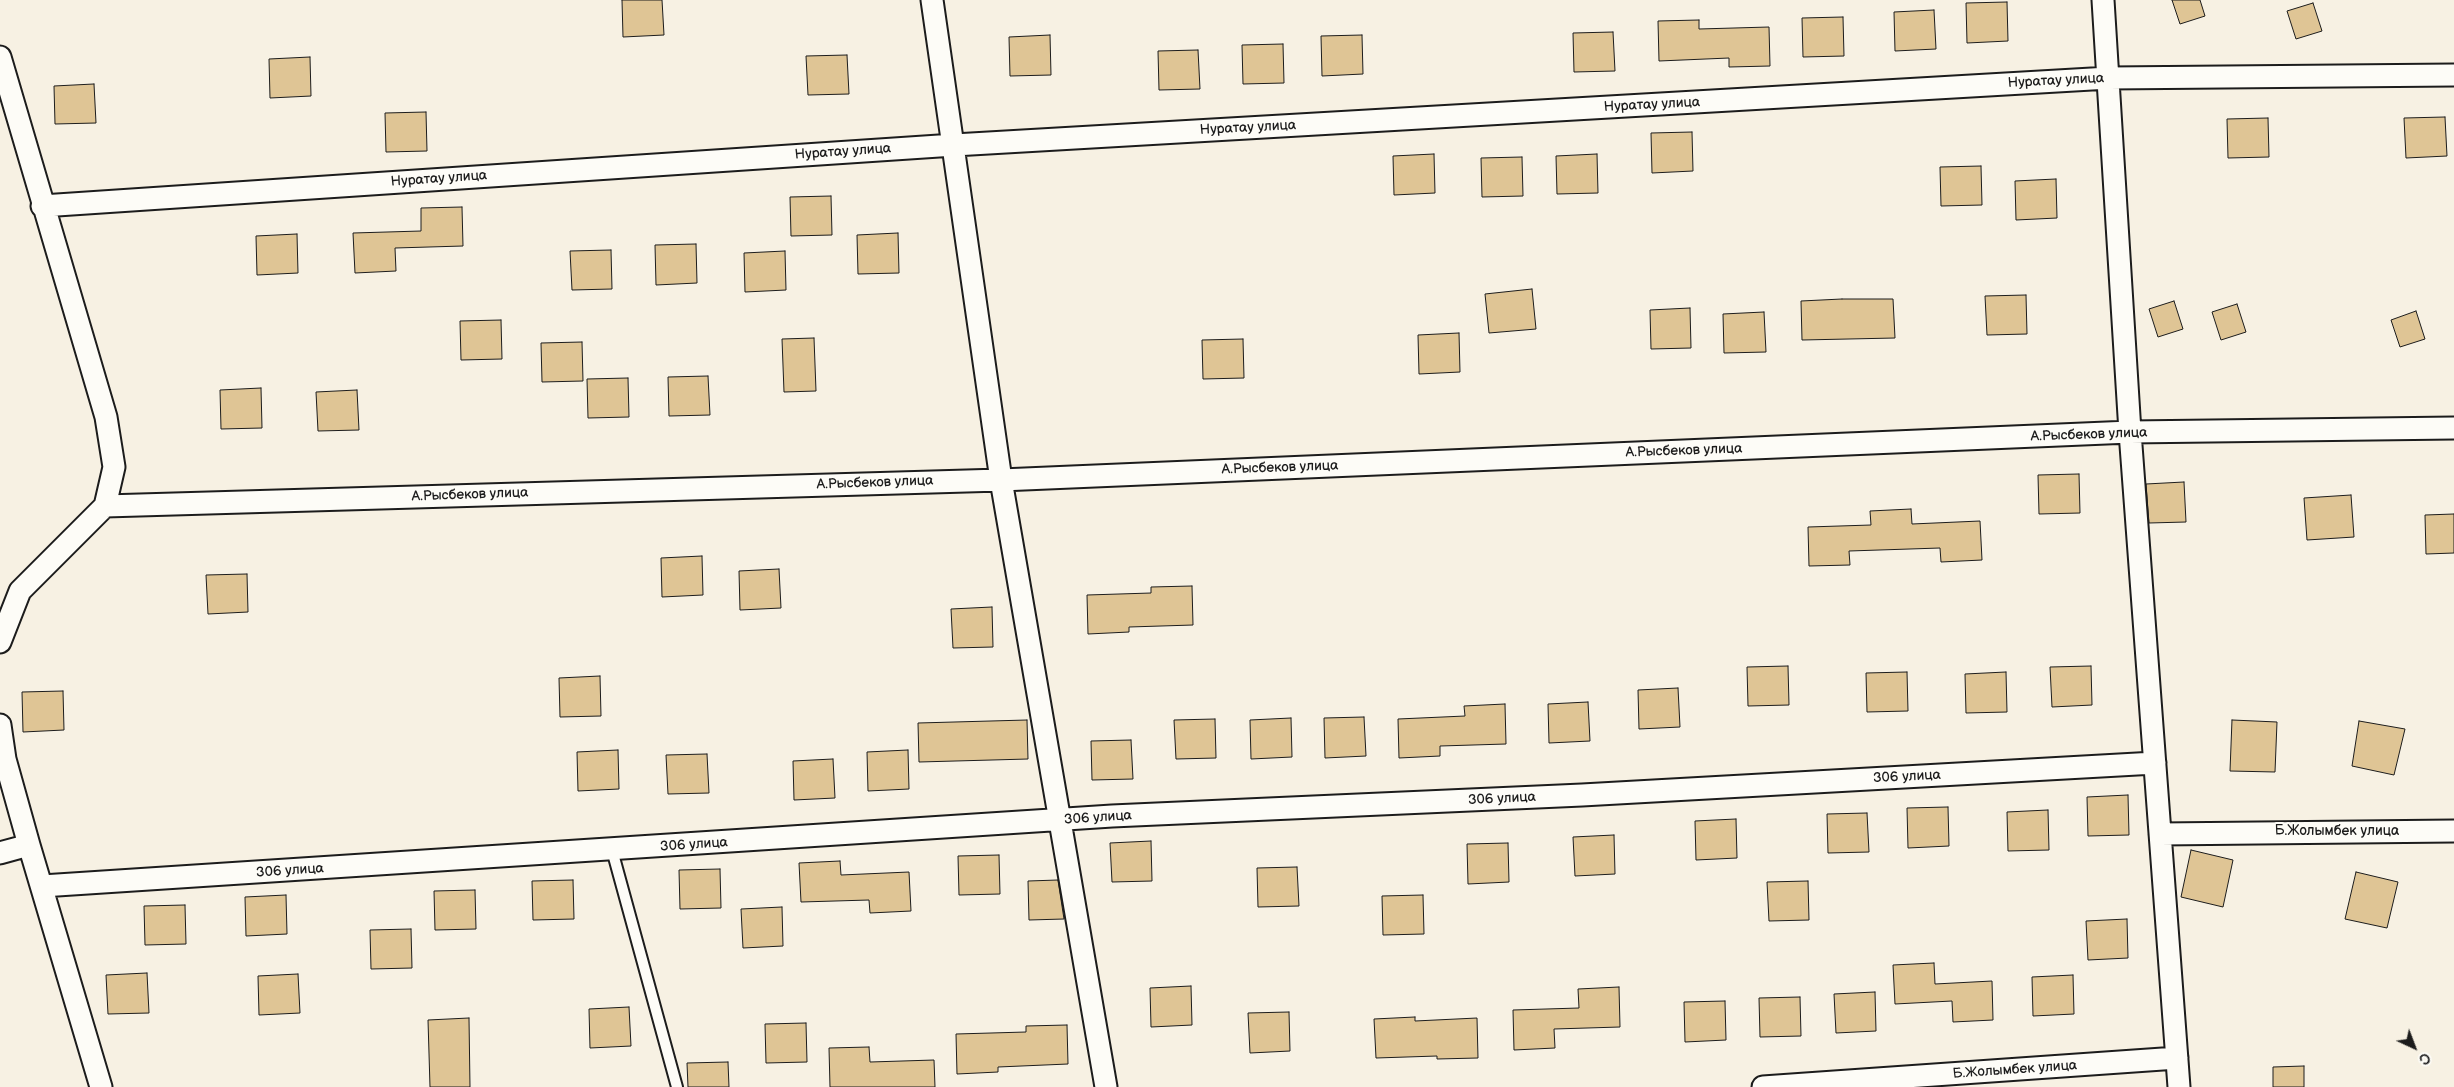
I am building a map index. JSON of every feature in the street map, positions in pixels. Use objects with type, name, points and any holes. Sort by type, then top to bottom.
[{"type":"street","points":[[932,0],[1001,480],[1106,1087]]},
{"type":"street","points":[[2103,0],[2130,432],[2179,1087]]},
{"type":"street","points":[[0,57],[42,206],[106,417],[114,467],[105,506],[20,591],[0,642]]},
{"type":"street","name":"Нуратау улица","points":[[42,206],[954,145],[2109,78],[2454,75]]},
{"type":"street","name":"А.Рысбеков улица","points":[[105,506],[1001,480],[2130,432],[2454,428]]},
{"type":"street","points":[[0,725],[5,759],[101,1087]]},
{"type":"street","name":"306 улица","points":[[42,886],[1061,820],[1592,794],[2155,763]]},
{"type":"street","name":"Б.Жолымбек улица","points":[[2160,834],[2454,831]]},
{"type":"street","points":[[0,853],[29,845]]},
{"type":"street","name":"Б.Жолымбек улица","points":[[1763,1087],[2177,1058]]},
{"type":"lane","points":[[612,850],[677,1087]]},
{"type":"building","points":[[622,0],[662,0],[664,35],[623,37]]},
{"type":"building","points":[[2172,0],[2200,0],[2205,16],[2180,24]]},
{"type":"building","points":[[2007,2],[2008,41],[1967,43],[1966,3]]},
{"type":"building","points":[[2313,3],[2322,31],[2296,39],[2287,11]]},
{"type":"building","points":[[1934,10],[1936,49],[1895,51],[1894,12]]},
{"type":"building","points":[[1843,17],[1844,56],[1803,57],[1802,18]]},
{"type":"building","points":[[1699,20],[1699,29],[1769,27],[1770,66],[1729,67],[1729,58],[1659,61],[1658,21]]},
{"type":"building","points":[[1613,32],[1615,71],[1574,72],[1573,33]]},
{"type":"building","points":[[1050,35],[1051,75],[1010,76],[1009,37]]},
{"type":"building","points":[[1362,35],[1363,74],[1322,76],[1321,36]]},
{"type":"building","points":[[1283,44],[1284,83],[1243,84],[1242,45]]},
{"type":"building","points":[[1198,50],[1200,89],[1159,90],[1158,51]]},
{"type":"building","points":[[847,55],[849,94],[808,95],[806,56]]},
{"type":"building","points":[[310,57],[311,96],[270,98],[269,59]]},
{"type":"building","points":[[94,84],[96,123],[55,124],[54,86]]},
{"type":"building","points":[[426,112],[427,151],[386,152],[385,113]]},
{"type":"building","points":[[2445,117],[2447,156],[2406,158],[2404,118]]},
{"type":"building","points":[[2268,118],[2269,157],[2228,158],[2227,119]]},
{"type":"building","points":[[1692,132],[1693,171],[1652,173],[1651,133]]},
{"type":"building","points":[[1434,154],[1435,193],[1394,195],[1393,156]]},
{"type":"building","points":[[1597,154],[1598,193],[1557,194],[1556,156]]},
{"type":"building","points":[[1522,157],[1523,196],[1482,197],[1481,158]]},
{"type":"building","points":[[1981,166],[1982,205],[1941,206],[1940,167]]},
{"type":"building","points":[[2056,179],[2057,218],[2016,220],[2015,181]]},
{"type":"building","points":[[831,196],[832,235],[791,236],[790,197]]},
{"type":"building","points":[[462,207],[463,246],[395,248],[396,271],[355,273],[353,233],[421,231],[421,208]]},
{"type":"building","points":[[898,233],[899,273],[858,274],[857,235]]},
{"type":"building","points":[[297,234],[298,273],[257,275],[256,236]]},
{"type":"building","points":[[696,244],[697,283],[656,285],[655,245]]},
{"type":"building","points":[[611,250],[612,289],[572,290],[570,251]]},
{"type":"building","points":[[785,251],[786,290],[745,292],[744,253]]},
{"type":"building","points":[[1532,289],[1536,329],[1489,333],[1485,294]]},
{"type":"building","points":[[2026,295],[2027,334],[1987,335],[1985,296]]},
{"type":"building","points":[[1893,299],[1895,338],[1802,340],[1801,301]]},
{"type":"building","points":[[2174,301],[2183,329],[2158,337],[2149,309]]},
{"type":"building","points":[[2237,304],[2246,332],[2221,340],[2212,312]]},
{"type":"building","points":[[1690,308],[1691,348],[1651,349],[1650,310]]},
{"type":"building","points":[[2416,311],[2425,339],[2400,347],[2391,320]]},
{"type":"building","points":[[1764,312],[1766,352],[1724,353],[1723,314]]},
{"type":"building","points":[[501,320],[502,359],[461,360],[460,321]]},
{"type":"building","points":[[1459,333],[1460,372],[1419,374],[1418,335]]},
{"type":"building","points":[[814,338],[816,391],[784,392],[782,339]]},
{"type":"building","points":[[1243,339],[1244,378],[1203,379],[1202,340]]},
{"type":"building","points":[[582,342],[583,381],[542,382],[541,343]]},
{"type":"building","points":[[708,376],[710,415],[669,416],[668,377]]},
{"type":"building","points":[[628,378],[629,417],[588,418],[587,379]]},
{"type":"building","points":[[261,388],[262,428],[221,429],[220,390]]},
{"type":"building","points":[[357,390],[359,430],[318,431],[316,392]]},
{"type":"building","points":[[2079,474],[2080,513],[2039,514],[2038,475]]},
{"type":"building","points":[[2184,482],[2186,522],[2149,523],[2146,484]]},
{"type":"building","points":[[2351,495],[2354,537],[2307,540],[2304,498]]},
{"type":"building","points":[[1911,509],[1912,524],[1980,521],[1982,560],[1941,562],[1940,548],[1849,551],[1850,565],[1809,566],[1808,527],[1871,525],[1870,511]]},
{"type":"building","points":[[2454,514],[2454,553],[2426,554],[2425,515]]},
{"type":"building","points":[[702,556],[703,595],[662,597],[661,558]]},
{"type":"building","points":[[779,569],[781,608],[740,610],[739,571]]},
{"type":"building","points":[[247,574],[248,612],[208,614],[206,575]]},
{"type":"building","points":[[1192,586],[1193,625],[1129,627],[1129,632],[1088,634],[1087,595],[1151,593],[1151,587]]},
{"type":"building","points":[[992,607],[993,647],[953,648],[951,609]]},
{"type":"building","points":[[1788,666],[1789,705],[1748,706],[1747,667]]},
{"type":"building","points":[[2091,666],[2092,705],[2052,707],[2050,667]]},
{"type":"building","points":[[1907,672],[1908,711],[1867,712],[1866,673]]},
{"type":"building","points":[[2006,672],[2007,712],[1966,713],[1965,674]]},
{"type":"building","points":[[600,676],[601,716],[560,717],[559,678]]},
{"type":"building","points":[[1678,688],[1680,727],[1639,729],[1638,690]]},
{"type":"building","points":[[63,691],[64,730],[23,732],[22,692]]},
{"type":"building","points":[[1588,702],[1590,741],[1549,743],[1548,704]]},
{"type":"building","points":[[1505,704],[1506,744],[1440,746],[1440,756],[1399,758],[1398,719],[1465,716],[1464,706]]},
{"type":"building","points":[[1364,717],[1366,756],[1325,758],[1324,718]]},
{"type":"building","points":[[1291,718],[1292,757],[1251,759],[1250,720]]},
{"type":"building","points":[[1215,719],[1216,758],[1176,759],[1174,720]]},
{"type":"building","points":[[1027,720],[1028,759],[919,762],[918,723]]},
{"type":"building","points":[[2232,720],[2277,722],[2275,772],[2230,771]]},
{"type":"building","points":[[2359,721],[2405,729],[2394,775],[2352,766]]},
{"type":"building","points":[[1131,740],[1133,779],[1092,780],[1091,741]]},
{"type":"building","points":[[618,750],[619,789],[578,791],[577,752]]},
{"type":"building","points":[[908,750],[909,789],[868,791],[867,752]]},
{"type":"building","points":[[707,754],[709,793],[668,794],[666,755]]},
{"type":"building","points":[[833,759],[835,798],[794,800],[793,761]]},
{"type":"building","points":[[2128,795],[2129,835],[2088,836],[2087,797]]},
{"type":"building","points":[[1948,807],[1949,846],[1908,848],[1907,808]]},
{"type":"building","points":[[2048,810],[2049,850],[2008,851],[2007,812]]},
{"type":"building","points":[[1867,813],[1869,852],[1828,853],[1827,814]]},
{"type":"building","points":[[1736,819],[1737,858],[1696,860],[1695,821]]},
{"type":"building","points":[[1614,835],[1615,874],[1575,876],[1573,837]]},
{"type":"building","points":[[1151,841],[1152,881],[1112,882],[1110,843]]},
{"type":"building","points":[[1508,843],[1509,882],[1468,884],[1467,844]]},
{"type":"building","points":[[2191,850],[2233,860],[2223,907],[2181,897]]},
{"type":"building","points":[[999,855],[1000,894],[959,895],[958,856]]},
{"type":"building","points":[[840,861],[841,875],[909,872],[911,911],[870,913],[869,900],[801,902],[799,863]]},
{"type":"building","points":[[1297,867],[1299,906],[1258,907],[1257,868]]},
{"type":"building","points":[[720,869],[721,908],[680,909],[679,870]]},
{"type":"building","points":[[2356,872],[2398,882],[2387,928],[2345,919]]},
{"type":"building","points":[[573,880],[574,919],[533,920],[532,881]]},
{"type":"building","points":[[1058,880],[1064,919],[1029,920],[1028,881]]},
{"type":"building","points":[[1808,881],[1809,920],[1769,921],[1767,882]]},
{"type":"building","points":[[475,890],[476,929],[435,930],[434,891]]},
{"type":"building","points":[[286,895],[287,934],[246,936],[245,897]]},
{"type":"building","points":[[1423,895],[1424,934],[1383,935],[1382,896]]},
{"type":"building","points":[[185,905],[186,944],[145,945],[144,906]]},
{"type":"building","points":[[782,907],[783,946],[743,948],[741,909]]},
{"type":"building","points":[[2127,919],[2128,958],[2088,960],[2086,921]]},
{"type":"building","points":[[411,929],[412,968],[371,969],[370,930]]},
{"type":"building","points":[[1934,963],[1935,984],[1992,981],[1993,1020],[1953,1022],[1952,1001],[1895,1004],[1893,965]]},
{"type":"building","points":[[147,973],[149,1013],[108,1014],[106,975]]},
{"type":"building","points":[[298,974],[300,1013],[259,1015],[258,976]]},
{"type":"building","points":[[2073,975],[2074,1014],[2033,1016],[2032,977]]},
{"type":"building","points":[[1191,986],[1192,1025],[1151,1027],[1150,988]]},
{"type":"building","points":[[1619,987],[1620,1027],[1554,1029],[1555,1048],[1514,1050],[1513,1010],[1579,1008],[1578,989]]},
{"type":"building","points":[[1875,992],[1876,1031],[1836,1033],[1834,994]]},
{"type":"building","points":[[1800,997],[1801,1036],[1760,1037],[1759,998]]},
{"type":"building","points":[[1725,1001],[1726,1040],[1685,1042],[1684,1002]]},
{"type":"building","points":[[629,1007],[631,1046],[590,1048],[589,1009]]},
{"type":"building","points":[[1289,1012],[1290,1051],[1250,1053],[1248,1013]]},
{"type":"building","points":[[1415,1017],[1415,1021],[1477,1018],[1478,1058],[1437,1059],[1437,1056],[1376,1058],[1374,1019]]},
{"type":"building","points":[[469,1018],[470,1087],[430,1087],[428,1020]]},
{"type":"building","points":[[806,1023],[807,1062],[766,1063],[765,1024]]},
{"type":"building","points":[[1067,1025],[1068,1064],[998,1067],[998,1072],[957,1074],[956,1034],[1026,1032],[1026,1026]]},
{"type":"building","points":[[869,1047],[870,1062],[934,1060],[935,1087],[830,1087],[829,1048]]},
{"type":"building","points":[[728,1062],[729,1087],[688,1087],[687,1063]]},
{"type":"building","points":[[2304,1066],[2304,1087],[2273,1087],[2273,1067]]}]
